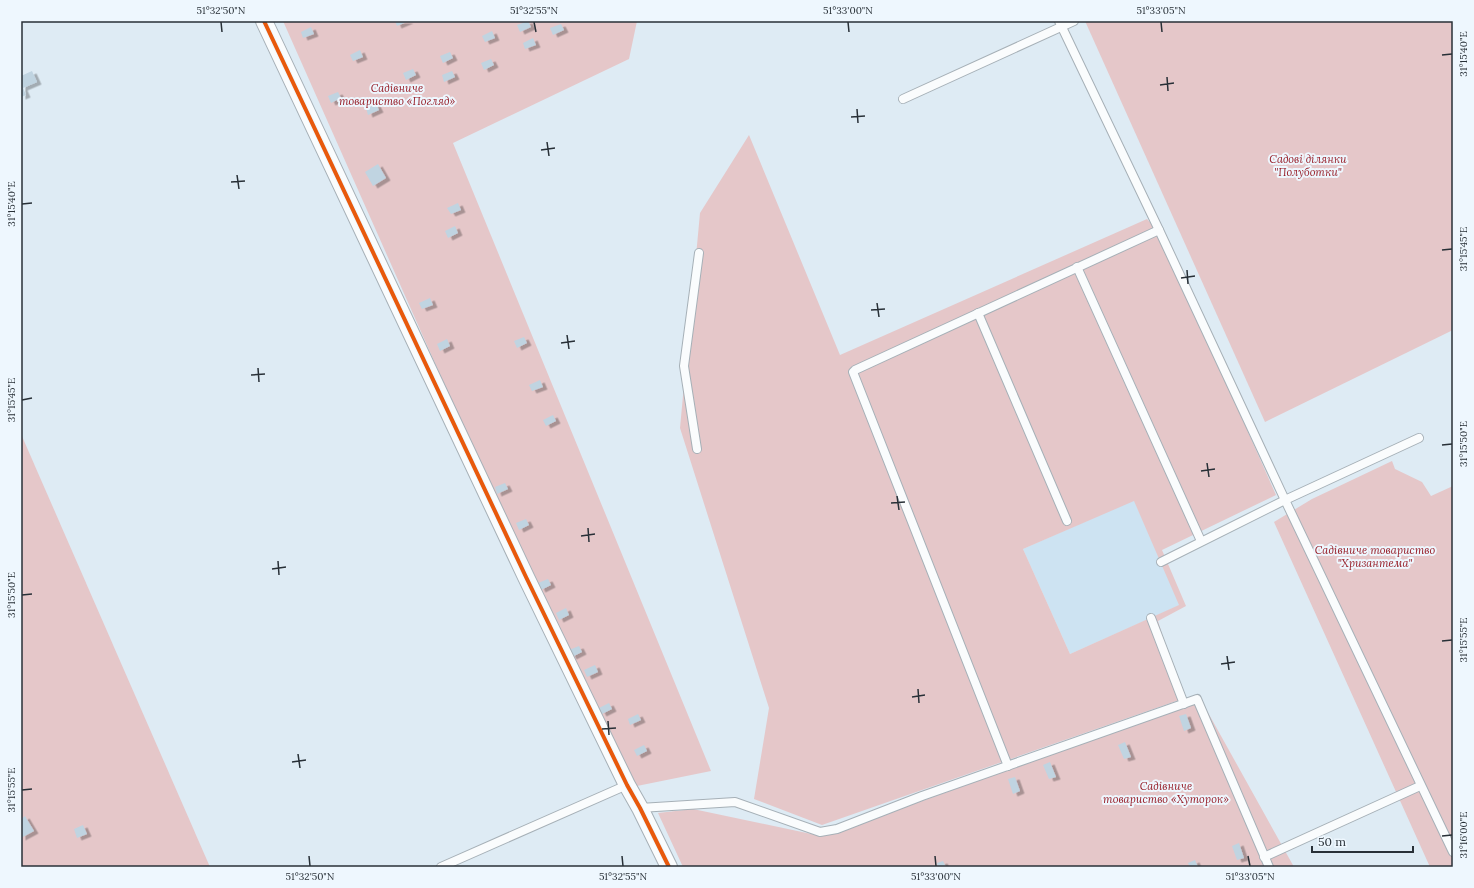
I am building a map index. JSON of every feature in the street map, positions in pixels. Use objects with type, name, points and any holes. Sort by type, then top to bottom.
[{"type":"street","points":[[264,21],[523,569],[627,785],[669,867]]},
{"type":"lane","points":[[903,99],[1060,24],[1074,21]]},
{"type":"lane","points":[[1060,24],[1420,786],[1453,852]]},
{"type":"lane","points":[[1008,766],[853,372],[1158,230]]},
{"type":"lane","points":[[697,449],[684,366],[699,253]]},
{"type":"lane","points":[[1077,267],[1201,541]]},
{"type":"lane","points":[[978,313],[1067,521]]},
{"type":"lane","points":[[1160,562],[1285,500],[1420,438]]},
{"type":"lane","points":[[1151,618],[1184,704]]},
{"type":"lane","points":[[640,808],[735,802],[820,832],[837,829],[922,796],[1198,699],[1269,867]]},
{"type":"lane","points":[[441,867],[627,785]]},
{"type":"lane","points":[[1264,857],[1420,786]]},
{"type":"shaded area","points":[[1134,500],[1180,605],[1070,654],[1023,549]]},
{"type":"green space","name":"Садівниче товариство «Погляд»","points":[[283,21],[637,21],[629,59],[453,143],[711,771],[632,787],[458,415]]},
{"type":"green space","name":"Садові ділянки \"Полуботки\"","points":[[1085,21],[1453,21],[1453,330],[1265,422]]},
{"type":"green space","points":[[749,135],[840,355],[1147,219],[1160,233],[1276,495],[1162,550],[1186,606],[1158,621],[1182,699],[822,825],[754,799],[769,708],[680,428],[700,213]],"holes":[[[1134,501],[1179,605],[1070,654],[1023,549]]]},
{"type":"green space","points":[[21,434],[210,867],[21,867]]},
{"type":"green space","name":"Садівниче товариство \"Хризантема\"","points":[[1392,461],[1395,469],[1422,482],[1431,496],[1453,486],[1453,867],[1430,867],[1274,522],[1312,499]]},
{"type":"green space","name":"Садівниче товариство «Хуторок»","points":[[1201,700],[1294,867],[683,867],[658,813],[693,809],[821,836],[853,826]]},
{"type":"building","points":[[395,21],[409,21],[397,26]]},
{"type":"building","points":[[528,21],[531,27],[520,32],[517,25]]},
{"type":"building","points":[[561,24],[564,30],[553,35],[550,28]]},
{"type":"building","points":[[311,27],[314,34],[303,38],[301,32]]},
{"type":"building","points":[[492,31],[495,38],[485,42],[482,36]]},
{"type":"building","points":[[533,38],[536,45],[525,49],[523,43]]},
{"type":"building","points":[[360,50],[363,57],[353,61],[350,55]]},
{"type":"building","points":[[450,52],[453,58],[443,63],[440,56]]},
{"type":"building","points":[[491,59],[494,65],[484,70],[481,63]]},
{"type":"building","points":[[413,69],[416,75],[406,80],[403,73]]},
{"type":"building","points":[[32,71],[37,82],[23,88],[26,95],[21,97],[21,76]]},
{"type":"building","points":[[452,71],[455,77],[444,82],[442,75]]},
{"type":"building","points":[[338,92],[341,98],[331,103],[328,96]]},
{"type":"building","points":[[376,104],[379,110],[368,115],[366,108]]},
{"type":"building","points":[[378,164],[386,178],[373,186],[365,172]]},
{"type":"building","points":[[458,203],[461,210],[451,214],[447,208]]},
{"type":"building","points":[[455,226],[458,233],[448,238],[445,231]]},
{"type":"building","points":[[430,298],[433,305],[422,309],[419,303]]},
{"type":"building","points":[[524,337],[527,343],[517,348],[514,341]]},
{"type":"building","points":[[447,339],[450,346],[440,351],[437,344]]},
{"type":"building","points":[[540,380],[543,387],[532,391],[529,385]]},
{"type":"building","points":[[553,415],[556,421],[546,426],[543,420]]},
{"type":"building","points":[[505,483],[508,489],[497,494],[495,487]]},
{"type":"building","points":[[526,519],[529,525],[519,530],[516,523]]},
{"type":"building","points":[[548,579],[551,585],[541,590],[538,583]]},
{"type":"building","points":[[566,608],[569,615],[559,620],[556,613]]},
{"type":"building","points":[[579,646],[582,652],[572,657],[569,650]]},
{"type":"building","points":[[595,665],[598,672],[587,677],[584,670]]},
{"type":"building","points":[[609,703],[612,709],[602,714],[599,708]]},
{"type":"building","points":[[638,714],[641,720],[630,725],[628,719]]},
{"type":"building","points":[[1186,714],[1191,728],[1184,731],[1179,716]]},
{"type":"building","points":[[1125,742],[1131,757],[1124,759],[1118,745]]},
{"type":"building","points":[[644,745],[647,751],[637,756],[634,750]]},
{"type":"building","points":[[1050,762],[1056,777],[1049,779],[1043,765]]},
{"type":"building","points":[[1015,777],[1020,791],[1013,794],[1008,779]]},
{"type":"building","points":[[25,816],[34,831],[21,838],[21,819]]},
{"type":"building","points":[[83,825],[87,834],[77,838],[74,829]]},
{"type":"building","points":[[1239,843],[1244,858],[1237,860],[1232,846]]},
{"type":"building","points":[[1195,860],[1198,867],[1190,867],[1188,863]]},
{"type":"building","points":[[943,861],[946,867],[938,867],[937,863]]},
{"type":"cycle path","points":[[264,21],[526,577],[627,785],[669,867]]}]
